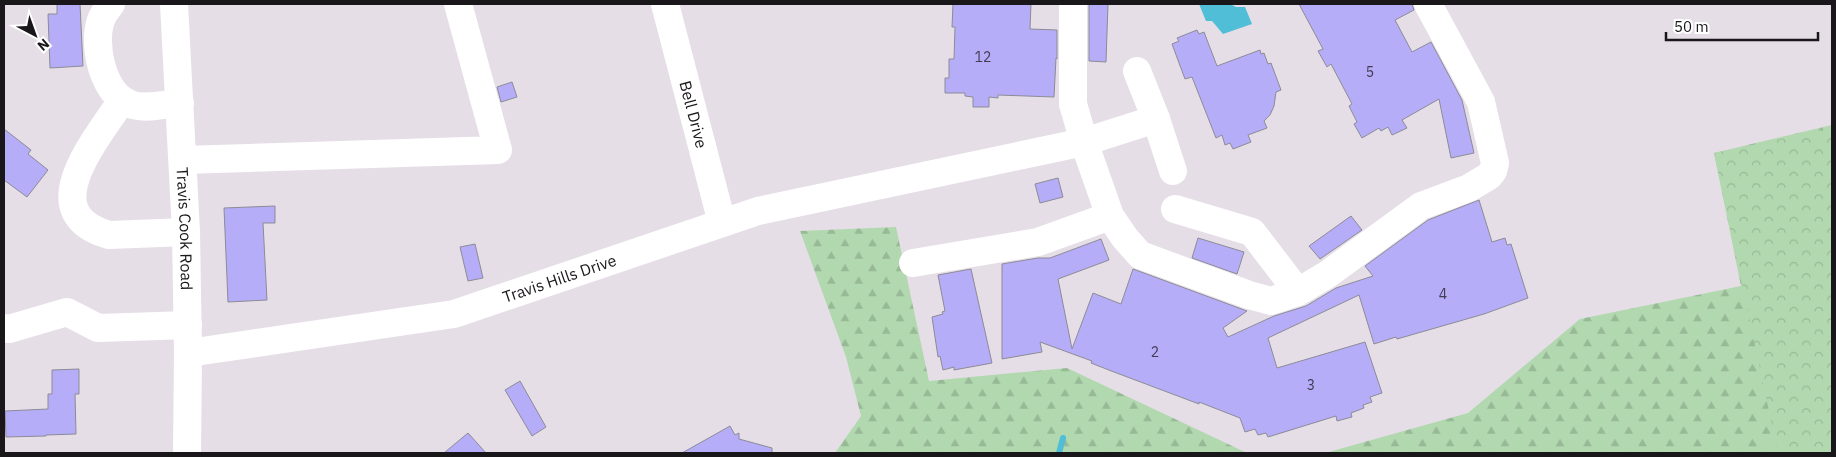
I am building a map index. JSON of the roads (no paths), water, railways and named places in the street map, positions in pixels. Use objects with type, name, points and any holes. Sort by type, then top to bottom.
[{"type":"street","name":"Travis Cook Road","points":[[174,4],[186,232],[188,325],[187,453]]},
{"type":"street","points":[[183,160],[498,150],[458,4]]},
{"type":"street","name":"Bell Drive","points":[[665,4],[722,223]]},
{"type":"street","points":[[1073,4],[1073,104],[1107,207],[1125,238],[1140,255],[1249,295],[1271,301],[1298,292],[1328,274],[1421,206],[1469,188],[1489,176],[1493,171],[1495,163],[1481,102],[1428,4]]},
{"type":"street","points":[[106,12],[98,36],[99,58],[103,72],[117,94],[131,105],[180,103]]},
{"type":"street","points":[[1137,71],[1156,119],[1173,171]]},
{"type":"street","points":[[117,94],[82,162],[72,191],[73,209],[93,229],[109,235],[186,232]]},
{"type":"street","name":"Travis Hills Drive","points":[[188,353],[454,314],[758,212],[1084,142],[1156,119]]},
{"type":"street","points":[[913,263],[1038,242],[1107,207]]},
{"type":"street","points":[[1175,209],[1252,232],[1298,292]]},
{"type":"street","points":[[4,328],[67,312],[98,328],[188,325]]},
{"type":"water","points":[[1199,4],[1230,4],[1236,7],[1245,7],[1252,24],[1223,34],[1212,21],[1206,21]]},
{"type":"waterway","points":[[1059,453],[1063,438]]}]
